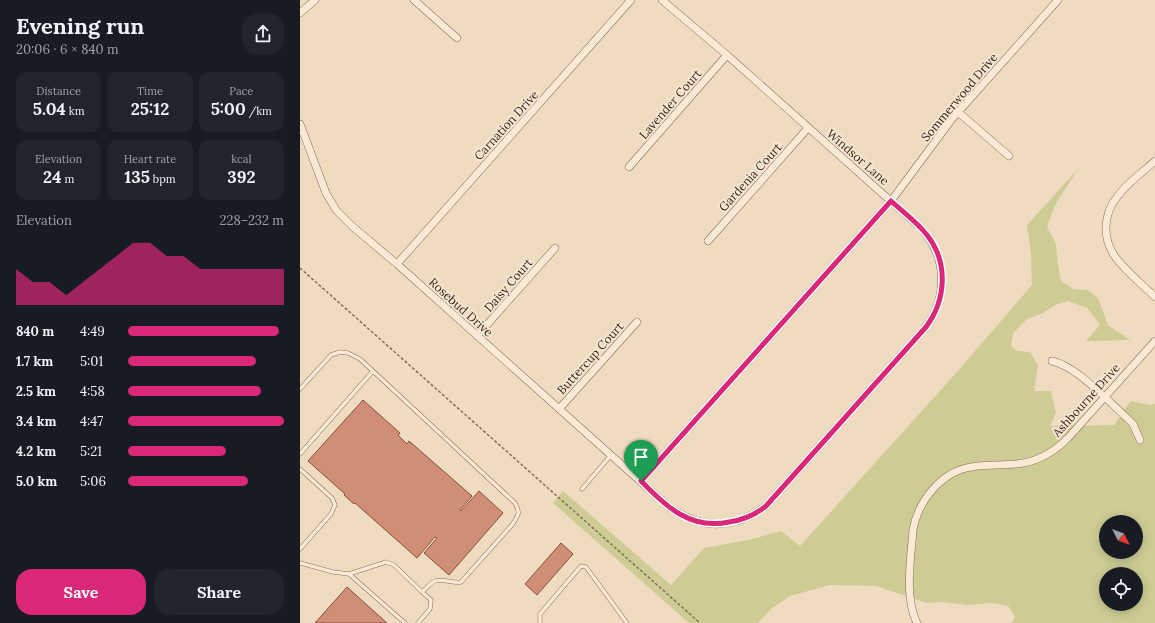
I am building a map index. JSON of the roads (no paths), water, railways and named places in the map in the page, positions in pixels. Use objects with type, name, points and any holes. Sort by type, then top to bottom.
[{"type":"street","points":[[300,13],[315,0]]},
{"type":"street","points":[[414,0],[457,38]]},
{"type":"street","name":"Carnation Drive","points":[[397,264],[631,0]]},
{"type":"street","name":"Windsor Lane","points":[[641,481],[680,515],[700,523],[722,524],[738,521],[758,512],[766,506],[926,327],[933,316],[940,299],[943,280],[942,268],[928,235],[727,55],[662,0]]},
{"type":"street","name":"Sommerwood Drive","points":[[641,481],[891,201],[958,112],[1058,0]]},
{"type":"street","name":"Lavender Court","points":[[628,167],[727,55]]},
{"type":"street","points":[[958,112],[1009,156]]},
{"type":"street","name":"Rosebud Drive","points":[[300,124],[326,192],[336,210],[353,227],[397,264],[641,481]]},
{"type":"street","name":"Gardenia Court","points":[[708,241],[808,128]]},
{"type":"street","points":[[1155,161],[1115,200],[1109,213],[1106,227],[1107,238],[1114,255],[1155,297]]},
{"type":"street","name":"Daisy Court","points":[[477,336],[555,248]]},
{"type":"street","name":"Buttercup Court","points":[[559,409],[637,322]]},
{"type":"street","name":"Ashbourne Drive","points":[[917,623],[910,597],[913,530],[915,520],[923,502],[935,486],[950,474],[965,468],[1023,463],[1042,457],[1061,445],[1155,341]]},
{"type":"street","points":[[1052,361],[1059,362],[1073,370],[1104,397],[1133,424],[1140,440]]},
{"type":"lane","points":[[300,389],[331,355],[340,352],[348,352],[360,359],[515,503],[519,510],[518,515],[512,525],[461,582],[455,583],[439,580],[433,581],[422,592]]},
{"type":"lane","points":[[300,454],[373,371]]},
{"type":"lane","points":[[582,489],[611,455]]},
{"type":"lane","points":[[300,469],[332,498],[335,505],[331,514],[300,549]]},
{"type":"lane","points":[[300,563],[333,572],[349,574],[386,562],[394,566],[431,600],[430,609],[418,623]]},
{"type":"lane","points":[[540,623],[540,614],[581,566],[583,566],[595,579],[627,623]]},
{"type":"lane","points":[[349,574],[405,623]]}]
